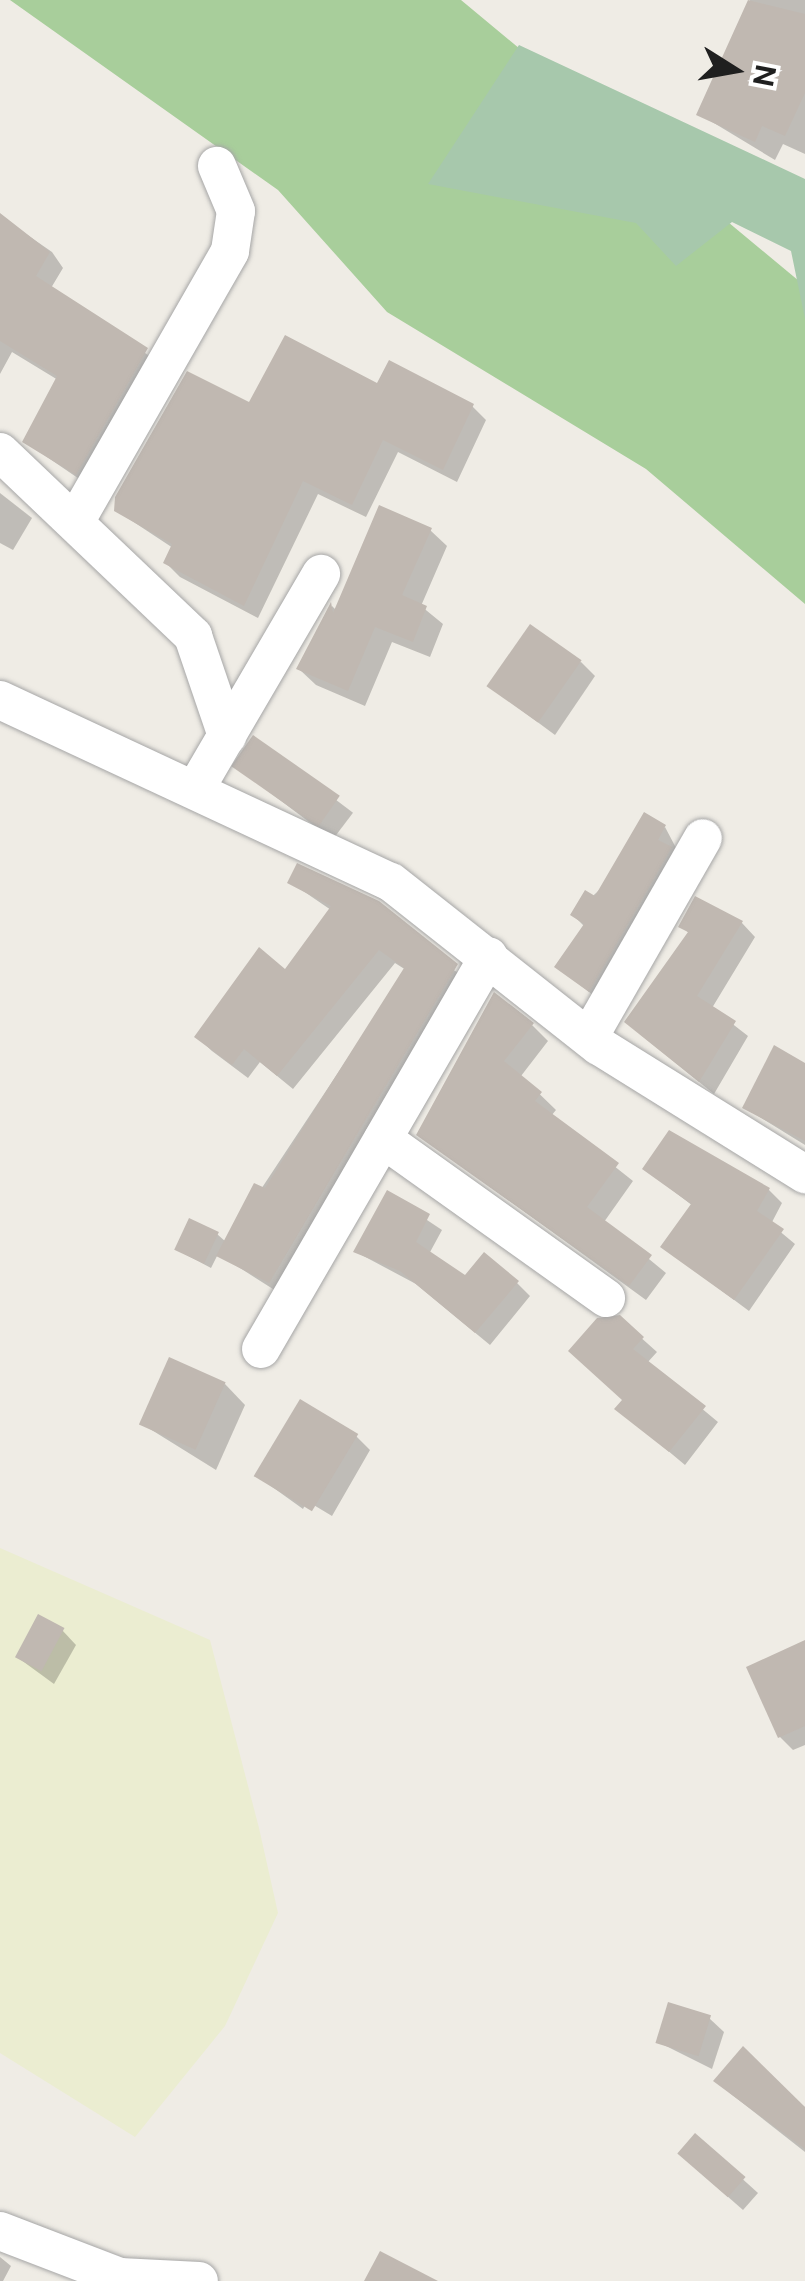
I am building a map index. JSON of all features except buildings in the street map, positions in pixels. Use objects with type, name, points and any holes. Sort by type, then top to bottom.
[{"type":"street","points":[[75,522],[230,251],[236,212],[217,166]]},
{"type":"street","points":[[0,452],[193,636],[227,736]]},
{"type":"street","points":[[196,788],[321,574]]},
{"type":"street","points":[[0,700],[392,882],[589,1037],[805,1174]]},
{"type":"street","points":[[589,1037],[703,838]]},
{"type":"street","points":[[261,1349],[489,956]]},
{"type":"street","points":[[383,1138],[606,1298]]},
{"type":"street","points":[[0,2231],[120,2277],[199,2281]]},
{"type":"green space","points":[[10,0],[461,0],[805,286],[805,604],[646,469],[387,312],[278,190]]},
{"type":"green space","points":[[519,45],[805,179],[805,319],[791,251],[732,222],[676,266],[636,223],[428,184]]},
{"type":"green space","points":[[0,1548],[210,1640],[259,1828],[278,1913],[225,2026],[135,2137],[0,2053]]}]
